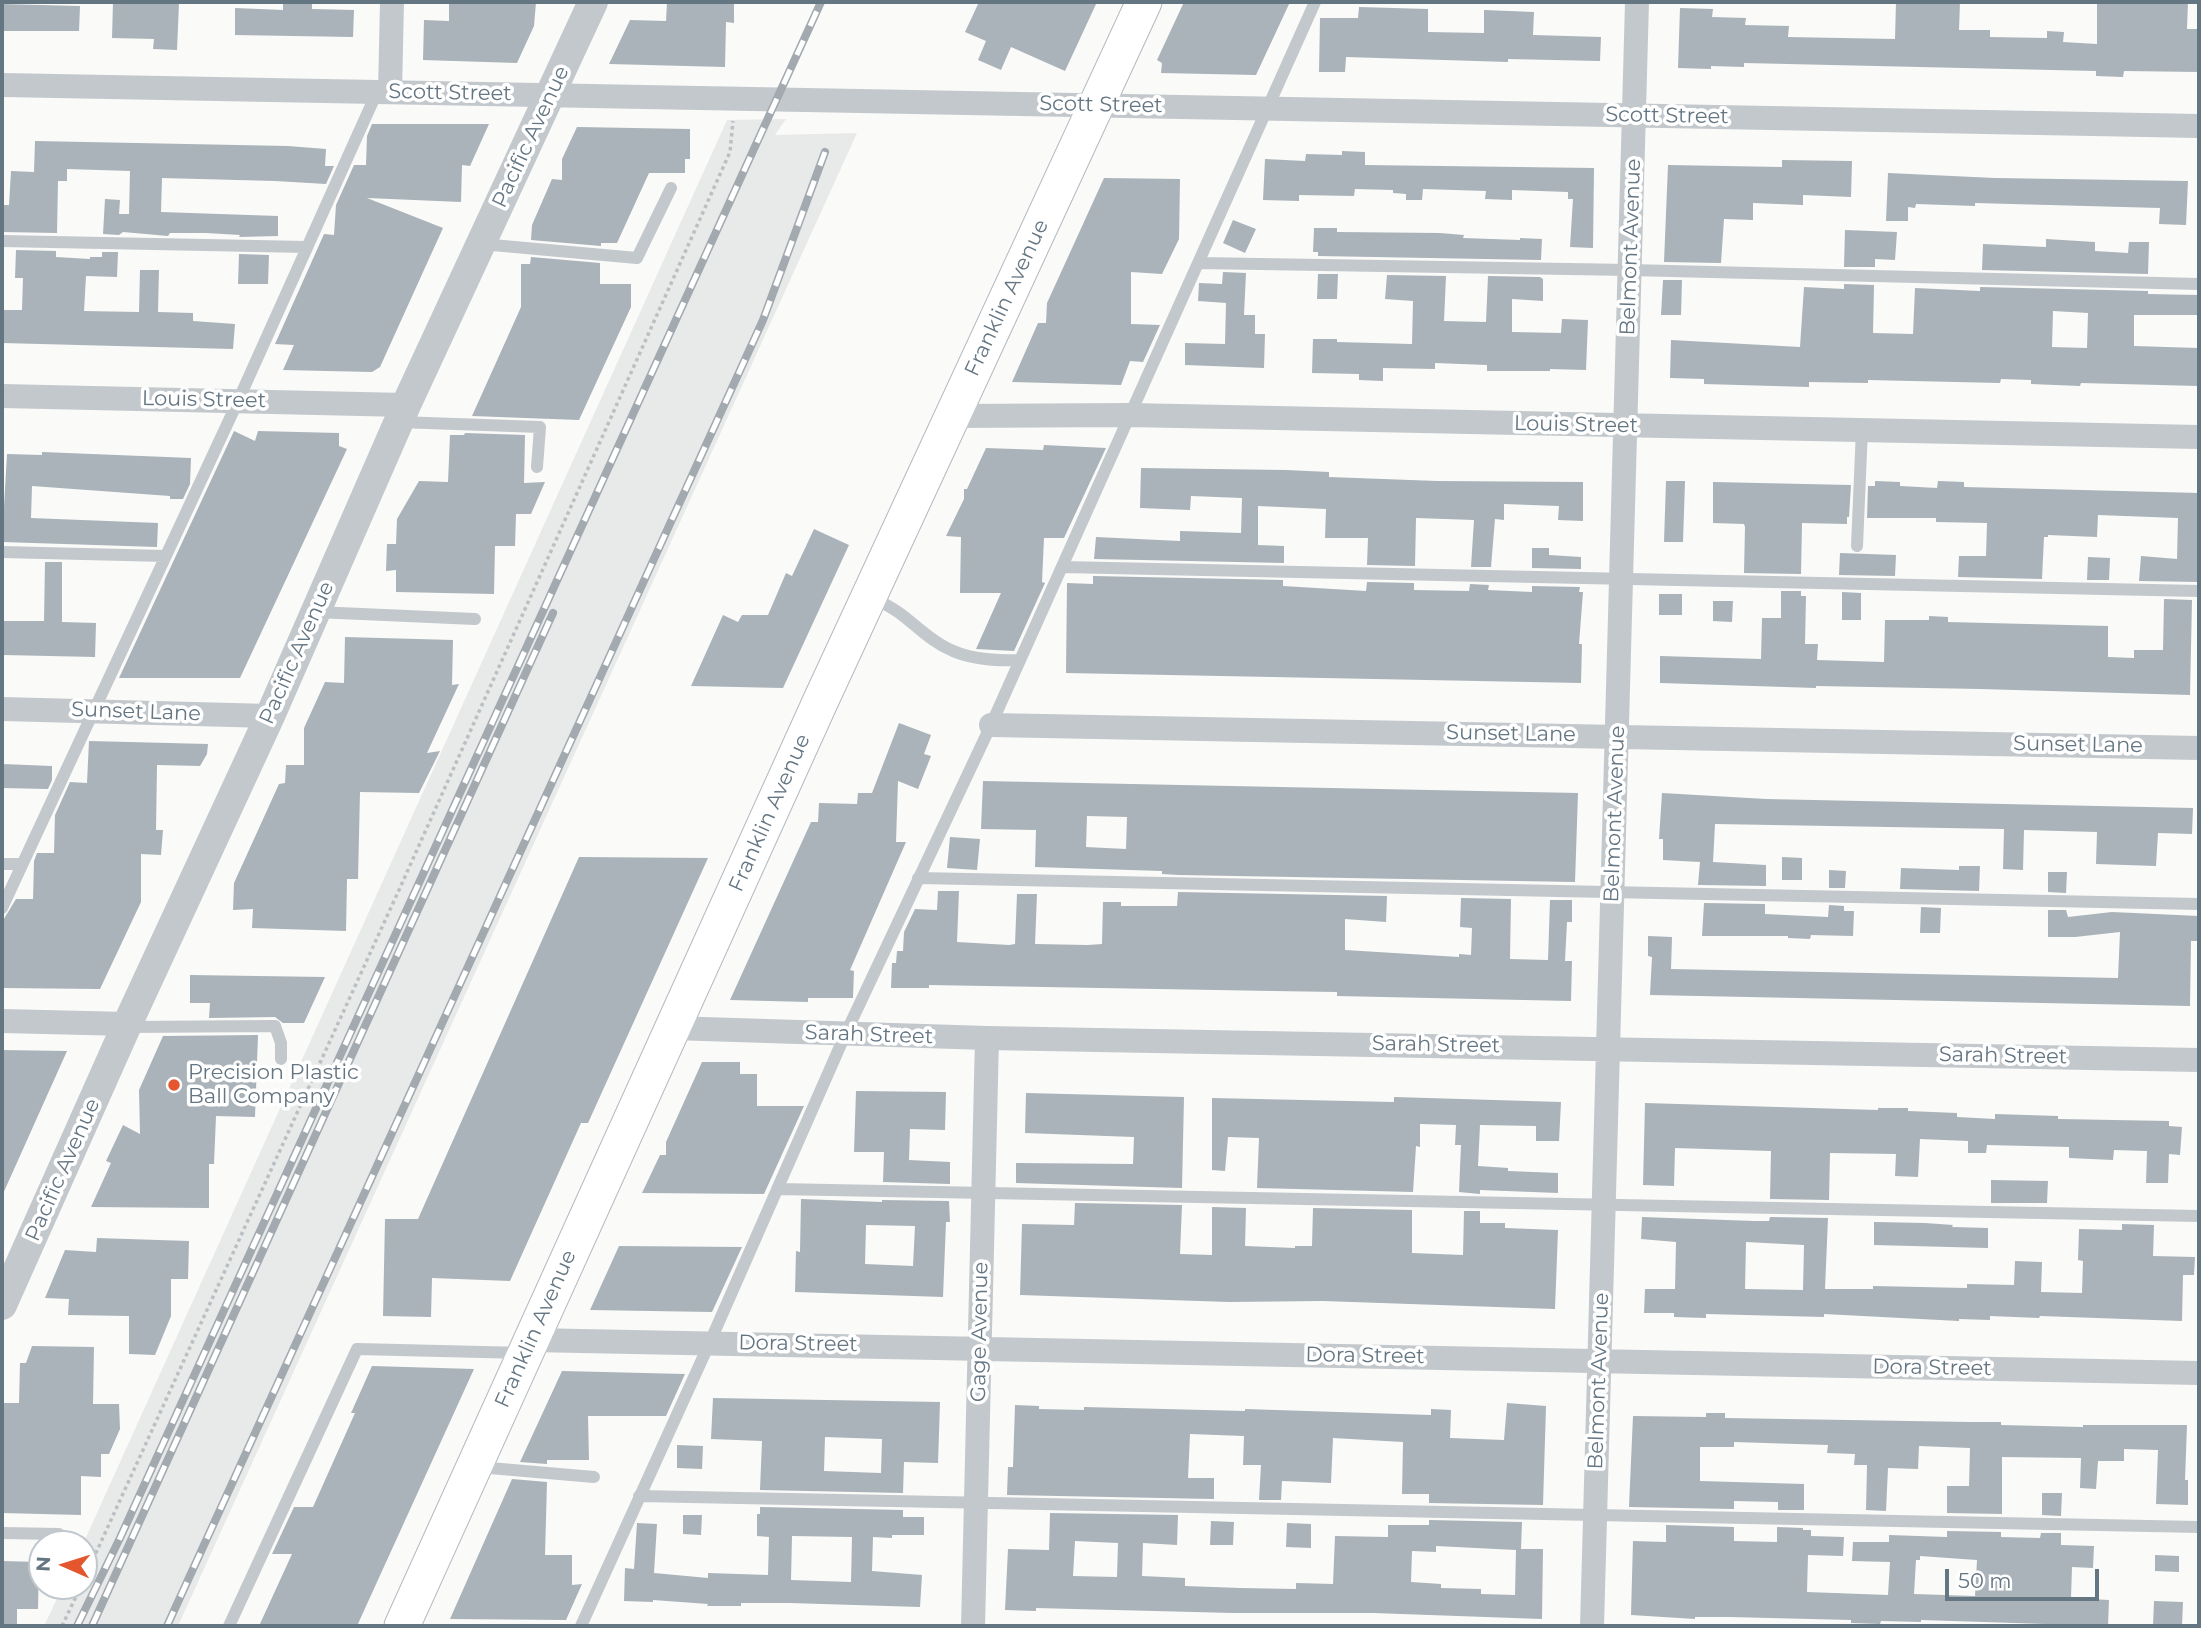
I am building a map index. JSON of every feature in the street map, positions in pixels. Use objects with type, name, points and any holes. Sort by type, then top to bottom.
[{"type":"main road","name":"Franklin Avenue","points":[[402,1626],[869,596],[1144,2]]},
{"type":"street","points":[[384,92],[392,2]]},
{"type":"street","name":"Pacific Avenue","points":[[2,1305],[270,716],[402,413],[593,2]]},
{"type":"street","name":"Belmont Avenue","points":[[1592,1626],[1637,2]]},
{"type":"street","name":"Scott Street","points":[[2,85],[2199,126]]},
{"type":"street","name":"Louis Street","points":[[2,396],[238,401],[402,413]]},
{"type":"street","name":"Louis Street","points":[[952,415],[1130,415],[2199,438]]},
{"type":"street","name":"Sunset Lane","points":[[2,709],[270,716]]},
{"type":"street","name":"Sunset Lane","points":[[991,725],[2199,748]]},
{"type":"street","points":[[2,1021],[127,1026]]},
{"type":"street","name":"Sarah Street","points":[[673,1028],[987,1038],[2199,1060]]},
{"type":"street","name":"Gage Avenue","points":[[973,1626],[987,1038]]},
{"type":"street","name":"Dora Street","points":[[528,1347],[710,1342],[2199,1373]]},
{"type":"lane","points":[[581,1626],[845,1035],[991,725],[1315,2]]},
{"type":"lane","points":[[2,908],[238,401],[306,247],[384,92]]},
{"type":"lane","points":[[481,244],[637,258],[671,188]]},
{"type":"lane","points":[[2,241],[306,247]]},
{"type":"lane","points":[[1198,263],[2199,284]]},
{"type":"lane","points":[[402,413],[540,427],[537,467]]},
{"type":"lane","points":[[1857,546],[1862,429]]},
{"type":"lane","points":[[2,552],[164,556]]},
{"type":"lane","points":[[1062,567],[2199,591]]},
{"type":"lane","points":[[869,596],[901,614],[952,651],[974,658],[1020,660]]},
{"type":"lane","points":[[316,612],[475,619]]},
{"type":"lane","points":[[2,864],[22,864]]},
{"type":"lane","points":[[918,878],[2199,904]]},
{"type":"lane","points":[[127,1026],[275,1027],[281,1043],[281,1059]]},
{"type":"lane","points":[[778,1189],[2199,1216]]},
{"type":"lane","points":[[229,1626],[357,1349],[528,1347]]},
{"type":"lane","points":[[474,1466],[594,1477]]},
{"type":"lane","points":[[639,1496],[2199,1527]]},
{"type":"lane","points":[[2,1533],[28,1533]]},
{"type":"path","points":[[98,1547],[399,890],[730,152],[736,98]]},
{"type":"path","points":[[62,1626],[74,1600]]},
{"type":"shaded area","points":[[786,119],[775,135],[857,133],[178,1626],[44,1626],[56,1600],[98,1600],[98,1530],[89,1530],[727,120]]},
{"type":"building","points":[[113,2],[179,3],[177,50],[153,49],[154,39],[112,38]]},
{"type":"building","points":[[283,2],[312,2],[312,9],[354,10],[353,37],[235,35],[235,8],[283,10]]},
{"type":"building","points":[[449,2],[536,2],[534,26],[517,63],[423,60],[424,20],[449,21]]},
{"type":"building","points":[[667,2],[734,2],[734,23],[726,22],[725,67],[609,64],[630,20],[666,21]]},
{"type":"building","points":[[979,2],[1097,2],[1065,71],[1011,47],[1001,70],[978,60],[986,41],[965,32]]},
{"type":"building","points":[[1184,2],[1290,2],[1256,75],[1161,73],[1162,63],[1157,60]]},
{"type":"building","points":[[1896,2],[1960,2],[1959,30],[1990,30],[1990,37],[2047,38],[2047,31],[2064,32],[2063,42],[2097,44],[2097,2],[2188,2],[2187,29],[2199,29],[2199,72],[2124,71],[2123,77],[2096,76],[2096,71],[1744,63],[1744,67],[1678,68],[1680,8],[1713,9],[1712,17],[1746,18],[1745,25],[1789,26],[1788,37],[1895,39]]},
{"type":"building","points":[[2,4],[80,6],[79,31],[2,31]]},
{"type":"building","points":[[1359,7],[1428,9],[1428,32],[1484,33],[1484,10],[1534,12],[1533,35],[1601,37],[1600,61],[1508,59],[1508,62],[1346,57],[1345,72],[1319,72],[1320,18],[1358,18]]},
{"type":"building","points":[[372,124],[489,124],[470,166],[462,165],[461,202],[367,198],[443,228],[380,367],[372,372],[283,370],[294,345],[275,344],[324,234],[334,235],[336,205],[354,165],[366,165],[367,136]]},
{"type":"building","points":[[577,127],[690,129],[690,159],[685,159],[685,173],[649,173],[617,243],[601,243],[601,246],[531,240],[532,225],[552,179],[562,180],[562,159]]},
{"type":"building","points":[[35,141],[326,149],[325,166],[334,166],[326,184],[162,178],[161,212],[278,216],[278,236],[170,233],[168,236],[123,232],[119,235],[103,234],[105,199],[120,200],[119,214],[129,214],[130,171],[67,169],[67,181],[58,181],[57,233],[2,232],[2,205],[9,205],[11,171],[34,172]]},
{"type":"building","points":[[1342,151],[1365,152],[1365,165],[1594,168],[1593,248],[1570,247],[1573,199],[1568,199],[1568,192],[1512,190],[1512,200],[1485,199],[1486,191],[1423,189],[1422,200],[1406,200],[1406,194],[1393,193],[1393,190],[1355,189],[1354,196],[1299,195],[1299,201],[1263,200],[1265,159],[1305,161],[1306,154],[1342,155]]},
{"type":"building","points":[[1782,160],[1852,161],[1851,197],[1803,195],[1803,205],[1753,203],[1753,220],[1724,219],[1721,263],[1664,262],[1668,165],[1782,167]]},
{"type":"building","points":[[1888,173],[1995,178],[2188,181],[2186,225],[2159,224],[2160,208],[1975,203],[1975,206],[1916,204],[1915,208],[1908,207],[1908,221],[1886,221]]},
{"type":"building","points":[[1104,178],[1180,179],[1179,239],[1162,274],[1131,272],[1131,324],[1160,325],[1143,362],[1130,361],[1121,385],[1012,382],[1038,323],[1046,323],[1047,303]]},
{"type":"building","points":[[1233,220],[1256,229],[1245,253],[1223,243]]},
{"type":"building","points":[[1314,228],[1337,228],[1337,232],[1440,233],[1464,235],[1463,238],[1542,239],[1541,260],[1318,256],[1318,252],[1313,252]]},
{"type":"building","points":[[1845,230],[1897,232],[1895,260],[1875,259],[1875,267],[1844,267]]},
{"type":"building","points":[[2046,239],[2095,242],[2095,251],[2128,253],[2129,242],[2149,242],[2148,274],[1982,270],[1983,244],[2046,247]]},
{"type":"building","points":[[16,250],[56,251],[56,257],[90,259],[102,257],[102,252],[118,252],[117,277],[86,276],[84,311],[139,312],[140,270],[159,270],[158,312],[193,313],[193,321],[235,324],[233,349],[2,343],[2,310],[22,310],[23,278],[15,278]]},
{"type":"building","points":[[239,254],[269,255],[268,284],[238,284]]},
{"type":"building","points":[[531,257],[600,263],[600,284],[631,284],[631,307],[579,420],[472,416],[521,307],[521,264],[530,264]]},
{"type":"building","points":[[1223,272],[1246,273],[1244,315],[1255,315],[1255,334],[1265,334],[1264,368],[1185,365],[1185,343],[1225,344],[1226,303],[1198,301],[1199,283],[1222,284]]},
{"type":"building","points":[[1318,274],[1338,274],[1337,299],[1317,299]]},
{"type":"building","points":[[1387,275],[1446,276],[1444,321],[1486,322],[1488,276],[1540,277],[1543,279],[1543,301],[1512,299],[1512,332],[1561,333],[1562,319],[1588,320],[1586,370],[1487,371],[1487,365],[1435,363],[1435,369],[1383,368],[1383,381],[1359,380],[1359,374],[1312,373],[1313,339],[1412,344],[1413,301],[1385,299]]},
{"type":"building","points":[[1663,280],[1682,280],[1681,315],[1661,315]]},
{"type":"building","points":[[1844,284],[1874,285],[1873,333],[1913,334],[1915,288],[1980,291],[1980,287],[2148,291],[2148,294],[2199,295],[2199,315],[2134,315],[2134,346],[2199,348],[2199,386],[2081,383],[2080,386],[2031,384],[2031,380],[2001,379],[2000,383],[1868,380],[1868,383],[1809,382],[1809,387],[1704,384],[1704,379],[1670,378],[1671,340],[1800,347],[1804,287],[1844,289]],"holes":[[[2053,311],[2088,313],[2087,348],[2052,347]]]},
{"type":"building","points":[[234,431],[255,441],[258,431],[339,433],[339,446],[347,449],[240,678],[119,678]]},
{"type":"building","points":[[450,435],[525,435],[524,483],[545,482],[531,514],[516,514],[515,546],[495,546],[494,594],[396,592],[396,570],[386,571],[387,544],[396,544],[397,519],[419,481],[448,482]]},
{"type":"building","points":[[1044,445],[1106,448],[1064,538],[1044,538],[1042,582],[1045,583],[1014,651],[976,649],[1001,593],[960,593],[961,537],[946,536],[964,499],[964,489],[967,489],[986,448],[1043,450]]},
{"type":"building","points":[[42,452],[191,458],[190,484],[183,499],[32,486],[31,518],[158,523],[157,547],[2,542],[7,454],[42,455]]},
{"type":"building","points":[[1141,468],[1286,470],[1329,472],[1329,477],[1437,481],[1583,482],[1583,521],[1558,520],[1559,506],[1504,504],[1504,520],[1495,519],[1491,567],[1471,567],[1474,520],[1416,518],[1415,566],[1367,565],[1368,538],[1325,538],[1326,509],[1258,506],[1258,545],[1284,546],[1284,563],[1094,559],[1096,537],[1180,541],[1180,531],[1241,533],[1242,498],[1191,496],[1190,510],[1140,508]]},
{"type":"building","points":[[1666,481],[1685,481],[1683,542],[1664,542]]},
{"type":"building","points":[[1875,481],[1900,482],[1900,486],[1937,488],[1938,481],[1964,482],[1964,487],[2199,493],[2199,582],[2139,581],[2141,556],[2177,559],[2178,518],[2098,515],[2097,537],[2044,537],[2042,579],[1958,577],[1959,556],[1986,556],[1987,523],[1936,522],[1936,518],[1867,518],[1868,486],[1875,486]]},
{"type":"building","points":[[1713,482],[1851,485],[1849,517],[1847,524],[1802,523],[1801,574],[1744,573],[1744,524],[1713,523]]},
{"type":"building","points":[[814,529],[849,545],[783,688],[691,686],[723,615],[738,622],[742,615],[768,615],[786,573],[792,576]]},
{"type":"building","points":[[1532,548],[1549,548],[1549,555],[1581,557],[1581,569],[1532,568]]},
{"type":"building","points":[[1840,553],[1896,555],[1895,576],[1839,575]]},
{"type":"building","points":[[2088,557],[2110,558],[2109,580],[2087,580]]},
{"type":"building","points":[[45,562],[62,562],[62,622],[96,623],[95,657],[3,655],[4,621],[44,621]]},
{"type":"building","points":[[1093,576],[1283,580],[1283,586],[1366,591],[1367,582],[1414,583],[1414,590],[1469,591],[1470,584],[1489,585],[1488,590],[1532,592],[1532,586],[1580,587],[1579,592],[1583,592],[1579,644],[1582,644],[1581,683],[1066,673],[1067,583],[1093,584]]},
{"type":"building","points":[[1781,591],[1801,591],[1801,596],[1806,596],[1805,644],[1818,644],[1817,660],[1884,662],[1885,620],[1929,620],[1929,616],[1948,617],[1948,622],[2108,626],[2108,657],[2134,658],[2134,650],[2163,650],[2164,599],[2192,600],[2190,695],[1660,683],[1660,656],[1761,659],[1762,618],[1781,618]]},
{"type":"building","points":[[1842,592],[1861,593],[1861,620],[1842,620]]},
{"type":"building","points":[[1659,594],[1682,594],[1682,615],[1659,615]]},
{"type":"building","points":[[1713,601],[1733,601],[1732,622],[1713,621]]},
{"type":"building","points":[[345,637],[453,640],[452,685],[459,684],[427,753],[440,751],[419,793],[360,792],[358,879],[347,879],[346,931],[252,928],[253,909],[233,910],[234,883],[279,784],[285,783],[286,765],[304,765],[304,728],[325,682],[344,683]]},
{"type":"building","points":[[899,723],[931,735],[924,754],[931,756],[918,789],[898,781],[896,842],[906,842],[850,970],[854,971],[853,998],[808,998],[808,1002],[730,1000],[811,822],[818,822],[819,803],[857,804],[858,793],[872,793]]},
{"type":"building","points":[[89,741],[208,744],[207,754],[200,766],[157,765],[156,830],[163,830],[161,855],[141,854],[141,902],[100,989],[2,988],[2,922],[16,899],[33,899],[34,861],[37,853],[54,853],[55,815],[70,782],[87,783]]},
{"type":"building","points":[[2,764],[52,766],[52,780],[48,789],[2,788]]},
{"type":"building","points":[[983,781],[1578,793],[1575,882],[1179,875],[1162,874],[1162,871],[1035,867],[1036,830],[981,829]],"holes":[[[1087,816],[1127,817],[1126,849],[1086,847]]]},
{"type":"building","points":[[1662,793],[1766,799],[2193,808],[2192,834],[2158,833],[2156,866],[2096,864],[2097,832],[2024,830],[2023,870],[2003,869],[2004,829],[1715,824],[1713,862],[1766,865],[1766,886],[1698,885],[1700,862],[1663,860],[1663,839],[1659,839]]},
{"type":"building","points":[[950,837],[980,839],[977,870],[947,868]]},
{"type":"building","points":[[579,857],[708,858],[588,1123],[581,1123],[510,1281],[432,1278],[431,1317],[383,1316],[385,1219],[418,1219]]},
{"type":"building","points":[[1782,857],[1802,858],[1802,880],[1782,880]]},
{"type":"building","points":[[1959,866],[1980,866],[1979,891],[1900,889],[1901,868],[1959,870]]},
{"type":"building","points":[[1829,870],[1846,871],[1845,888],[1829,888]]},
{"type":"building","points":[[2048,872],[2067,872],[2066,893],[2048,892]]},
{"type":"building","points":[[938,891],[959,891],[957,942],[1009,945],[1015,944],[1017,894],[1037,894],[1035,944],[1088,945],[1102,944],[1103,902],[1121,902],[1121,906],[1177,906],[1178,892],[1387,896],[1386,922],[1345,919],[1345,950],[1459,957],[1459,954],[1471,955],[1472,928],[1460,927],[1461,898],[1511,899],[1510,959],[1548,960],[1550,900],[1572,900],[1572,922],[1567,922],[1565,961],[1572,961],[1571,1001],[1337,996],[1337,992],[929,985],[929,988],[891,988],[892,963],[896,963],[897,951],[903,951],[904,932],[915,909],[937,910]]},
{"type":"building","points":[[1704,903],[1765,904],[1765,914],[1828,917],[1829,905],[1844,906],[1844,911],[1854,911],[1853,936],[1811,935],[1810,939],[1788,936],[1702,936]]},
{"type":"building","points":[[1921,907],[1941,908],[1940,933],[1920,933]]},
{"type":"building","points":[[2048,910],[2066,910],[2068,917],[2112,912],[2199,916],[2199,941],[2191,941],[2190,1006],[1650,995],[1652,957],[1648,956],[1648,936],[1672,937],[1671,969],[2118,978],[2120,932],[2048,937]]},
{"type":"building","points":[[190,975],[325,977],[304,1023],[283,1023],[275,1017],[209,1018],[210,1003],[190,1003]]},
{"type":"building","points":[[258,1035],[255,1117],[216,1116],[214,1164],[209,1164],[209,1208],[91,1207],[111,1163],[106,1161],[123,1125],[140,1134],[139,1090],[163,1036]]},
{"type":"building","points":[[2,1050],[67,1051],[2,1196]]},
{"type":"building","points":[[702,1062],[740,1062],[740,1074],[757,1074],[757,1106],[804,1106],[764,1194],[642,1193],[660,1155],[666,1155],[666,1142]]},
{"type":"building","points":[[856,1091],[946,1092],[945,1130],[910,1129],[909,1160],[950,1162],[950,1184],[883,1182],[884,1152],[854,1152]]},
{"type":"building","points":[[1026,1093],[1184,1097],[1182,1188],[1016,1183],[1016,1163],[1133,1164],[1134,1137],[1025,1133]]},
{"type":"building","points":[[1394,1097],[1561,1102],[1559,1141],[1536,1141],[1536,1126],[1480,1125],[1478,1166],[1508,1168],[1508,1171],[1558,1173],[1558,1193],[1480,1190],[1480,1194],[1459,1192],[1461,1145],[1455,1145],[1456,1125],[1420,1124],[1420,1147],[1416,1146],[1413,1192],[1257,1188],[1259,1138],[1228,1137],[1225,1171],[1212,1170],[1212,1098],[1394,1102]]},
{"type":"building","points":[[1645,1103],[1878,1110],[1908,1108],[1908,1111],[1957,1113],[1957,1117],[1995,1119],[1995,1114],[2058,1116],[2058,1119],[2169,1121],[2169,1126],[2182,1127],[2180,1155],[2169,1154],[2168,1183],[2146,1183],[2147,1151],[2114,1150],[2113,1160],[2069,1158],[2069,1147],[1987,1145],[1986,1153],[1968,1153],[1968,1141],[1920,1139],[1918,1177],[1895,1176],[1896,1154],[1830,1153],[1829,1200],[1770,1199],[1771,1151],[1675,1148],[1674,1186],[1643,1185]]},
{"type":"building","points":[[1991,1180],[2048,1181],[2047,1203],[1991,1203]]},
{"type":"building","points":[[801,1199],[949,1201],[950,1222],[946,1222],[943,1297],[795,1292],[796,1251],[800,1252]],"holes":[[[866,1225],[915,1226],[913,1266],[865,1264]]]},
{"type":"building","points":[[1075,1203],[1182,1205],[1180,1254],[1212,1255],[1212,1207],[1246,1208],[1245,1246],[1295,1248],[1312,1246],[1313,1208],[1412,1210],[1412,1253],[1463,1255],[1464,1211],[1480,1211],[1480,1223],[1505,1223],[1505,1228],[1558,1230],[1555,1309],[1020,1295],[1022,1224],[1074,1225]]},
{"type":"building","points":[[1642,1217],[1754,1221],[1769,1221],[1770,1217],[1828,1218],[1825,1289],[2014,1285],[2015,1261],[2042,1262],[2041,1292],[2082,1293],[2083,1261],[2078,1260],[2079,1229],[2122,1230],[2122,1224],[2154,1225],[2153,1256],[2195,1257],[2194,1275],[2183,1275],[2182,1321],[1990,1316],[1990,1320],[1959,1321],[1824,1314],[1824,1317],[1706,1314],[1706,1318],[1674,1317],[1674,1313],[1644,1313],[1645,1289],[1675,1289],[1676,1242],[1641,1239]],"holes":[[[1746,1242],[1804,1245],[1803,1290],[1745,1289]]]},
{"type":"building","points":[[1874,1222],[1988,1228],[1988,1248],[1874,1245]]},
{"type":"building","points":[[97,1238],[189,1241],[188,1279],[171,1279],[171,1316],[155,1355],[129,1354],[129,1316],[68,1315],[69,1299],[45,1298],[65,1250],[96,1252]]},
{"type":"building","points":[[619,1246],[742,1247],[712,1312],[590,1310]]},
{"type":"building","points":[[32,1346],[94,1347],[93,1404],[119,1404],[120,1429],[109,1454],[101,1454],[101,1477],[81,1476],[81,1515],[2,1513],[2,1403],[19,1403],[20,1363],[26,1363]]},
{"type":"building","points":[[372,1366],[474,1369],[357,1626],[259,1626],[292,1554],[272,1554],[294,1507],[313,1507],[355,1413],[351,1413]]},
{"type":"building","points":[[562,1371],[685,1374],[666,1416],[588,1416],[589,1460],[547,1460],[547,1464],[520,1462]]},
{"type":"building","points":[[713,1398],[940,1402],[938,1463],[904,1462],[903,1493],[760,1490],[762,1441],[711,1439]],"holes":[[[825,1437],[882,1439],[881,1473],[824,1471]]]},
{"type":"building","points":[[1507,1403],[1546,1406],[1543,1505],[1429,1503],[1429,1494],[1402,1494],[1403,1442],[1333,1438],[1331,1483],[1282,1481],[1281,1500],[1259,1500],[1261,1465],[1243,1465],[1244,1436],[1190,1434],[1188,1478],[1214,1478],[1214,1499],[1007,1495],[1008,1467],[1013,1467],[1015,1405],[1039,1406],[1039,1409],[1245,1409],[1431,1415],[1431,1409],[1451,1410],[1450,1438],[1504,1440]]},
{"type":"building","points":[[1706,1413],[1725,1413],[1725,1418],[2001,1422],[2001,1425],[2187,1425],[2185,1480],[2188,1480],[2188,1505],[2156,1504],[2158,1450],[2124,1449],[2124,1461],[2098,1461],[2096,1489],[2080,1488],[2081,1458],[2002,1457],[2002,1514],[1947,1513],[1947,1486],[1969,1486],[1970,1448],[1919,1446],[1918,1469],[1888,1468],[1886,1511],[1866,1510],[1867,1465],[1854,1465],[1855,1454],[1827,1453],[1828,1445],[1734,1442],[1734,1447],[1700,1447],[1700,1481],[1804,1484],[1804,1510],[1778,1510],[1778,1502],[1734,1501],[1734,1509],[1629,1507],[1633,1416],[1706,1417]]},
{"type":"building","points":[[677,1445],[703,1446],[702,1469],[677,1468]]},
{"type":"building","points":[[512,1479],[547,1482],[545,1555],[572,1555],[572,1585],[582,1584],[566,1620],[450,1619]]},
{"type":"building","points":[[2042,1493],[2062,1493],[2061,1516],[2042,1515]]},
{"type":"building","points":[[760,1507],[903,1510],[903,1517],[924,1517],[924,1535],[873,1537],[872,1571],[922,1575],[920,1607],[790,1603],[707,1606],[708,1604],[653,1600],[624,1601],[625,1568],[634,1569],[637,1523],[657,1524],[654,1573],[708,1578],[708,1573],[768,1575],[769,1537],[757,1536],[757,1514],[760,1514]],"holes":[[[792,1536],[852,1537],[851,1582],[791,1580]]]},
{"type":"building","points":[[1050,1513],[1178,1515],[1177,1545],[1143,1543],[1142,1576],[1185,1578],[1185,1586],[1296,1589],[1296,1583],[1333,1584],[1335,1536],[1388,1537],[1388,1525],[1429,1525],[1429,1520],[1522,1522],[1521,1549],[1543,1549],[1542,1619],[1373,1613],[1036,1608],[1036,1611],[1005,1610],[1008,1549],[1049,1550]],"holes":[[[1075,1541],[1118,1543],[1117,1577],[1073,1576]],[[1436,1546],[1516,1550],[1515,1595],[1481,1594],[1481,1589],[1441,1588],[1441,1584],[1411,1582],[1412,1551],[1436,1552]]]},
{"type":"building","points":[[683,1515],[702,1515],[701,1535],[683,1534]]},
{"type":"building","points":[[1211,1521],[1234,1522],[1233,1545],[1210,1545]]},
{"type":"building","points":[[1287,1523],[1311,1524],[1311,1548],[1286,1547]]},
{"type":"building","points":[[1666,1525],[1734,1527],[1734,1541],[1777,1542],[1777,1527],[1811,1530],[1811,1536],[1844,1537],[1843,1556],[1808,1555],[1807,1592],[1888,1595],[1890,1562],[1852,1561],[1853,1542],[1889,1542],[1889,1535],[1947,1537],[1947,1531],[2001,1532],[2001,1537],[2040,1538],[2041,1533],[2061,1533],[2061,1545],[2094,1546],[2093,1568],[2072,1567],[2071,1598],[2109,1600],[2108,1626],[1921,1620],[1881,1621],[1880,1624],[1851,1623],[1851,1620],[1729,1617],[1695,1619],[1631,1615],[1633,1541],[1666,1542]],"holes":[[[1920,1556],[1977,1560],[1975,1596],[1914,1594],[1916,1560],[1920,1560]]]},
{"type":"building","points":[[2155,1555],[2179,1556],[2179,1572],[2155,1571]]},
{"type":"building","points":[[2,1561],[28,1562],[28,1600],[38,1600],[38,1609],[17,1609],[17,1626],[2,1626]]},
{"type":"building","points":[[2154,1601],[2183,1602],[2182,1626],[2153,1626]]},
{"type":"railway","points":[[77,1626],[120,1538],[821,2]]},
{"type":"railway","points":[[167,1626],[763,320],[825,152]]},
{"type":"railway","points":[[92,1626],[553,613]]},
{"type":"place","name":"Precision Plastic Ball Company","points":[[174,1085]]}]
